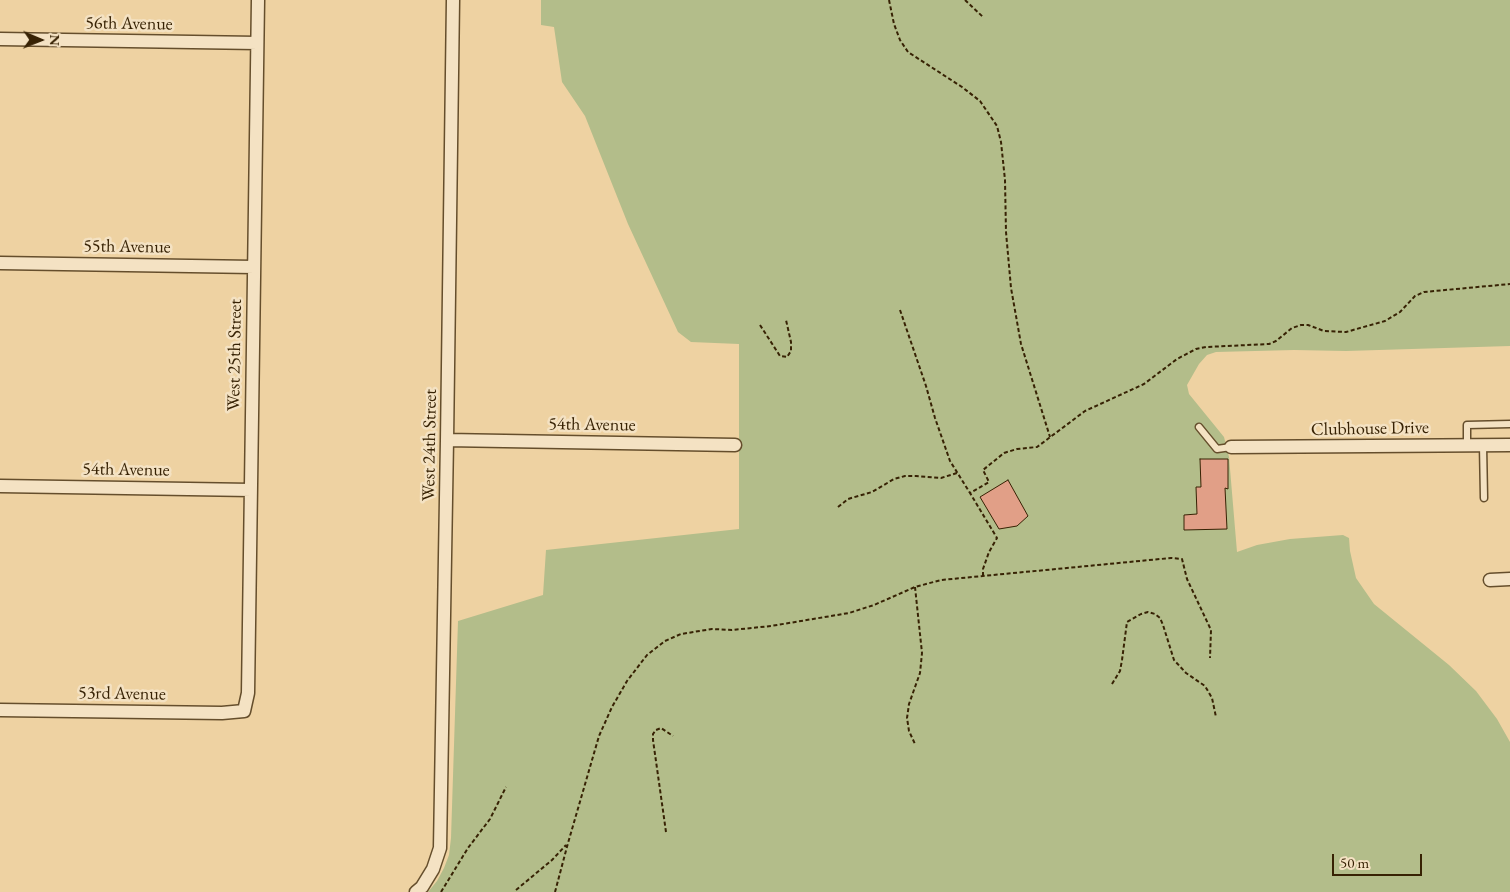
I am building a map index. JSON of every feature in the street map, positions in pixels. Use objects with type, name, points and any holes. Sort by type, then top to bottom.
[{"type":"street","name":"West 25th Street","points":[[244,711],[248,693],[258,0]]},
{"type":"street","name":"West 24th Street","points":[[419,889],[433,869],[440,848],[453,0]]},
{"type":"street","name":"56th Avenue","points":[[0,39],[257,43]]},
{"type":"street","name":"55th Avenue","points":[[0,263],[254,267]]},
{"type":"street","name":"54th Avenue","points":[[447,440],[735,445]]},
{"type":"street","name":"Clubhouse Drive","points":[[1231,447],[1510,445]]},
{"type":"street","name":"54th Avenue","points":[[0,486],[251,490]]},
{"type":"street","points":[[1490,580],[1510,580]]},
{"type":"street","name":"53rd Avenue","points":[[0,710],[222,713],[244,711]]},
{"type":"lane","points":[[1467,445],[1467,425],[1510,424]]},
{"type":"lane","points":[[1199,427],[1217,449],[1231,447]]},
{"type":"lane","points":[[1483,445],[1484,498]]},
{"type":"path","points":[[889,0],[894,24],[900,40],[908,52],[980,101],[997,126],[1001,142],[1005,180],[1006,232],[1011,288],[1021,344],[1050,437]]},
{"type":"path","points":[[965,0],[983,17]]},
{"type":"path","points":[[970,493],[990,482],[983,470],[1004,453],[1017,449],[1037,447],[1085,411],[1144,384],[1177,359],[1196,349],[1269,344],[1276,341],[1292,328],[1301,325],[1329,331],[1346,332],[1385,321],[1400,312],[1415,296],[1424,292],[1510,284]]},
{"type":"path","points":[[900,310],[950,462],[998,538],[989,552],[983,569],[983,576]]},
{"type":"path","points":[[760,326],[780,356],[786,357],[791,351],[791,342],[786,320]]},
{"type":"path","points":[[838,507],[848,499],[872,492],[894,479],[905,476],[941,478],[957,473]]},
{"type":"path","points":[[556,892],[599,736],[627,681],[647,655],[656,647],[680,634],[694,631],[771,626],[849,613],[874,605],[914,587],[941,580],[1161,559],[1182,559],[1187,579],[1212,630],[1210,658]]},
{"type":"path","points":[[914,587],[922,643],[920,673],[910,704],[908,718],[909,731],[915,744]]},
{"type":"path","points":[[1112,684],[1120,671],[1127,622],[1133,617],[1148,612],[1160,618],[1174,660],[1186,673],[1205,686],[1212,698],[1216,717]]},
{"type":"path","points":[[666,832],[653,734],[661,728],[673,736]]},
{"type":"path","points":[[441,892],[468,848],[490,819],[506,787]]},
{"type":"path","points":[[516,890],[552,860],[568,843]]},
{"type":"green space","points":[[541,0],[1510,0],[1510,346],[1346,351],[1216,352],[1207,355],[1199,364],[1187,385],[1189,394],[1224,437],[1229,457],[1237,552],[1257,545],[1290,539],[1343,535],[1349,538],[1356,578],[1374,604],[1449,665],[1476,691],[1497,719],[1510,742],[1510,892],[428,892],[444,868],[449,855],[451,838],[458,621],[543,595],[546,550],[739,529],[739,344],[691,342],[678,332],[628,224],[585,116],[562,82],[554,27],[541,25]]},
{"type":"building","points":[[1200,459],[1228,459],[1228,489],[1225,488],[1227,529],[1184,530],[1184,515],[1197,514],[1196,487],[1201,487]]},
{"type":"building","points":[[1008,480],[1028,516],[1017,526],[999,529],[980,497]]}]
